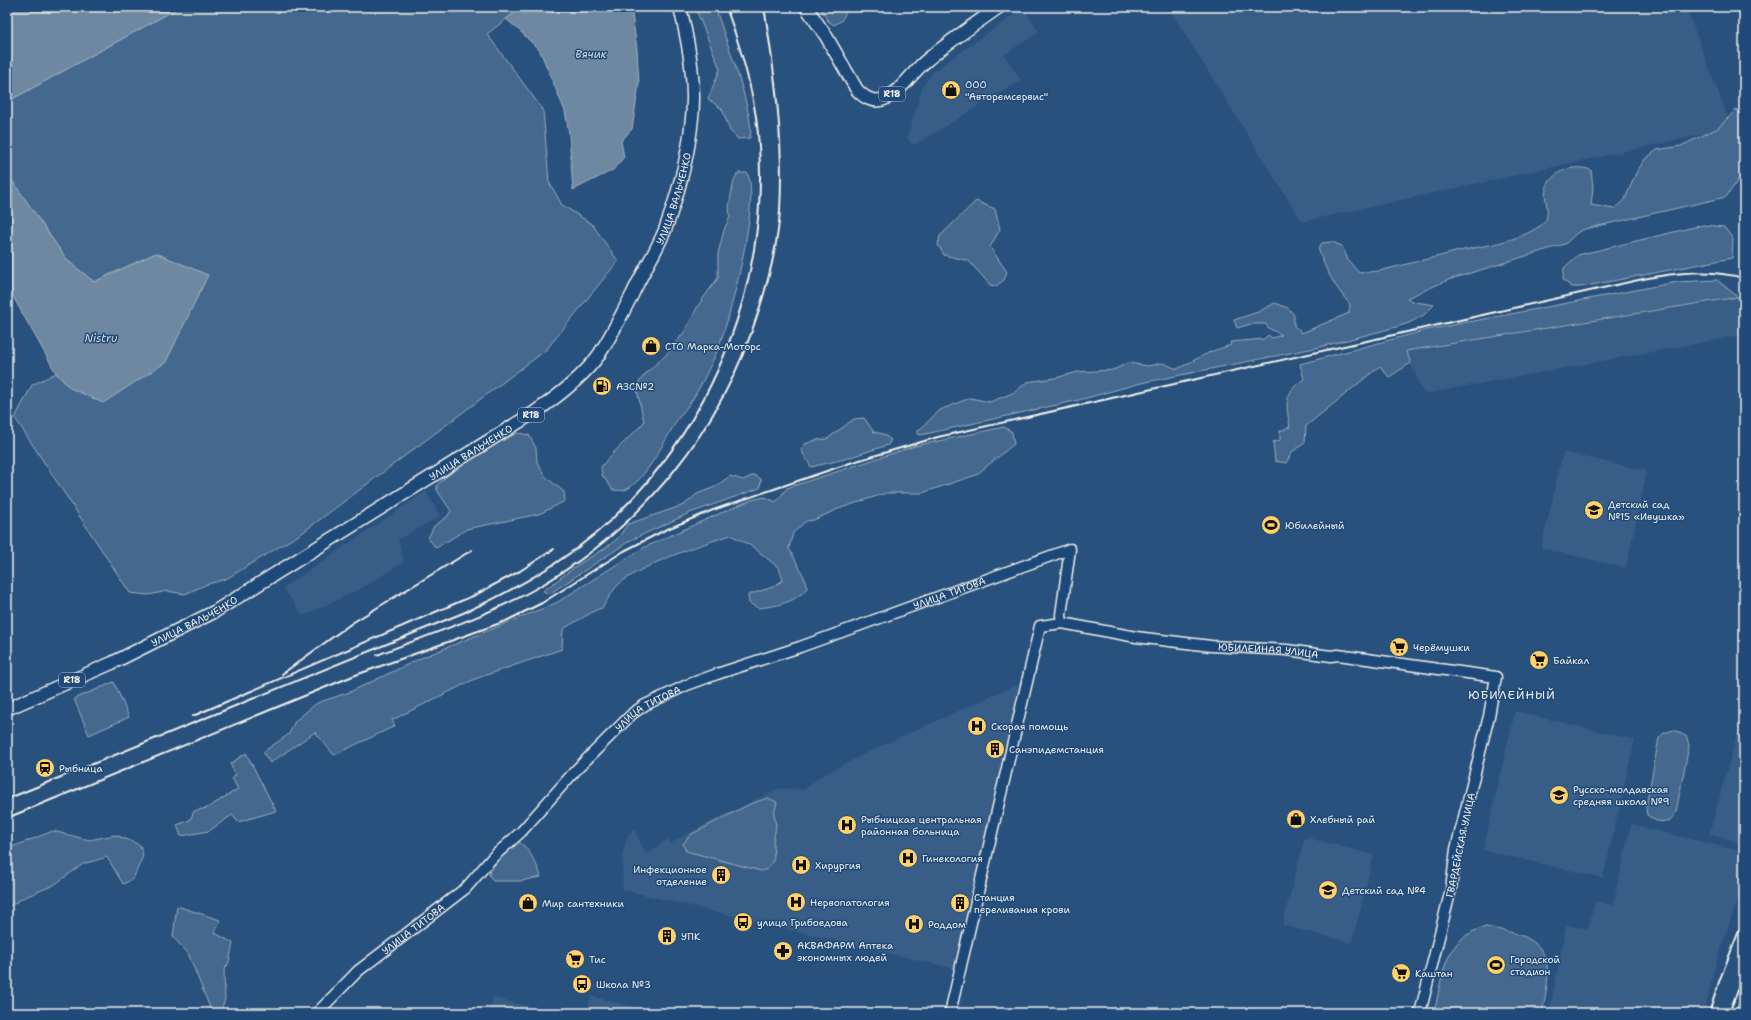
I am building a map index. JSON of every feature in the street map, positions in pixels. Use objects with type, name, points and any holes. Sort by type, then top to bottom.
[{"type":"main road","name":"УЛИЦА ВАЛЬЧЕНКО","points":[[7,709],[112,663],[214,612],[535,412],[567,388],[597,356],[612,332],[664,230],[682,175],[691,126],[693,88],[689,48],[680,7]]},
{"type":"main road","name":"R18","points":[[806,7],[826,36],[857,90],[862,96],[877,101],[889,96],[926,60],[999,7]]},
{"type":"street","name":"УЛИЦА ТИТОВА","points":[[317,1013],[358,971],[466,888],[493,857],[521,832],[575,771],[633,713],[645,705],[687,685],[800,647],[1070,549],[1061,615],[1062,623]]},
{"type":"street","name":"ЮБИЛЕЙНАЯ УЛИЦА","points":[[950,1013],[1040,626],[1062,623],[1136,637],[1211,646],[1287,650],[1331,656],[1338,655],[1496,677]]},
{"type":"street","name":"ГВАРДЕЙСКАЯ УЛИЦА","points":[[1420,1013],[1451,889],[1456,849],[1489,716],[1496,677]]},
{"type":"shaded area","points":[[180,7],[522,7],[487,34],[543,110],[549,182],[562,205],[592,224],[618,261],[546,350],[302,533],[226,579],[205,585],[185,594],[167,591],[149,595],[130,593],[15,418],[32,385],[56,373],[70,388],[156,253],[94,282],[67,260],[7,174],[7,102]]},
{"type":"shaded area","points":[[695,7],[715,7],[744,94],[751,127],[750,138],[738,139],[730,131],[722,109],[708,99],[720,69]]},
{"type":"shaded area","points":[[820,7],[849,7],[841,21],[834,25],[828,21]]},
{"type":"shaded area","points":[[1168,7],[1686,7],[1732,128],[1302,222]]},
{"type":"shaded area","points":[[1023,8],[1039,32],[1004,55],[1021,80],[915,145],[910,143],[907,138],[923,85],[934,71]]},
{"type":"shaded area","points":[[1736,110],[1744,113],[1744,172],[1726,197],[1585,229],[1578,232],[1565,244],[1448,280],[1407,298],[1416,302],[1434,305],[1424,315],[1409,323],[1320,347],[1141,383],[1079,400],[921,435],[916,433],[940,410],[970,398],[990,402],[1015,392],[1027,382],[1055,378],[1078,372],[1113,370],[1128,363],[1148,366],[1163,363],[1177,369],[1210,352],[1231,345],[1230,342],[1264,339],[1268,335],[1272,338],[1282,335],[1268,328],[1266,324],[1251,324],[1237,328],[1234,320],[1258,312],[1275,303],[1288,308],[1294,315],[1294,326],[1302,333],[1349,313],[1350,304],[1335,285],[1321,256],[1318,248],[1322,243],[1332,242],[1342,246],[1348,260],[1359,273],[1379,271],[1459,251],[1491,245],[1521,236],[1540,226],[1544,222],[1547,214],[1545,194],[1549,182],[1558,173],[1571,168],[1584,168],[1591,170],[1593,188],[1591,205],[1614,209],[1625,199],[1636,173],[1645,159],[1657,150],[1681,146],[1718,128]]},
{"type":"shaded area","points":[[738,173],[747,173],[750,187],[750,208],[747,235],[735,293],[720,343],[697,393],[677,420],[647,469],[633,485],[625,490],[613,490],[602,475],[601,467],[644,422],[636,386],[646,373],[666,355],[685,331],[699,304],[718,278],[718,254],[724,230],[730,217],[729,206],[734,180]]},
{"type":"shaded area","points":[[976,201],[995,209],[1000,229],[990,247],[1007,272],[1004,280],[996,286],[990,285],[969,261],[944,255],[938,245],[940,236]]},
{"type":"shaded area","points":[[1703,225],[1724,227],[1733,239],[1732,258],[1581,287],[1572,287],[1563,280],[1564,268],[1578,255]]},
{"type":"shaded area","points":[[1717,280],[1738,297],[1406,351],[1411,363],[1389,377],[1380,366],[1306,426],[1305,443],[1292,452],[1286,463],[1275,461],[1273,442],[1280,440],[1280,431],[1290,427],[1287,406],[1289,395],[1292,389],[1304,379],[1300,364],[1427,330],[1677,282]]},
{"type":"shaded area","points":[[1738,297],[1744,335],[1424,394],[1405,352]]},
{"type":"shaded area","points":[[864,418],[874,432],[883,434],[891,440],[888,445],[841,460],[811,467],[801,450],[805,444],[816,440],[827,439],[854,419]]},
{"type":"shaded area","points":[[1004,427],[1012,432],[1014,444],[976,475],[922,493],[886,493],[838,509],[814,520],[806,521],[793,533],[789,548],[804,577],[807,588],[797,597],[785,603],[758,608],[749,603],[748,595],[773,587],[783,580],[779,568],[753,547],[731,535],[672,556],[628,577],[616,587],[602,608],[563,629],[562,649],[475,679],[392,720],[395,726],[334,755],[315,732],[270,763],[263,752],[289,734],[295,721],[317,703],[350,692],[421,658],[556,603],[643,548],[707,519],[751,500],[765,497],[776,502],[787,488],[915,446]]},
{"type":"shaded area","points":[[518,433],[529,435],[536,448],[537,462],[545,476],[564,492],[565,501],[539,514],[467,529],[436,548],[428,538],[434,526],[447,517],[451,511],[437,490],[437,485],[455,469],[475,456]]},
{"type":"shaded area","name":"Детский сад №15 «Ивушка»","points":[[1563,452],[1647,471],[1626,568],[1541,548]]},
{"type":"shaded area","points":[[754,475],[761,479],[760,488],[690,513],[631,540],[549,594],[543,591],[579,564],[604,549],[617,539],[628,524],[684,505],[697,494],[715,487],[730,476],[743,480]]},
{"type":"shaded area","points":[[426,491],[440,516],[398,540],[404,562],[362,588],[303,616],[283,588]]},
{"type":"shaded area","points":[[114,682],[129,717],[89,735],[74,699]]},
{"type":"shaded area","name":"Рыбницкая центральная районная больница","points":[[1016,685],[1023,689],[972,889],[955,969],[623,890],[622,856],[627,837],[634,829],[646,854],[668,839],[671,843],[715,819],[780,788],[804,790],[819,777],[876,748]]},
{"type":"shaded area","name":"Русско-молдавская средняя школа №9","points":[[1515,711],[1635,740],[1603,878],[1483,850]]},
{"type":"shaded area","points":[[1674,730],[1687,737],[1689,746],[1676,812],[1669,822],[1656,821],[1647,815],[1646,807],[1659,738],[1664,733]]},
{"type":"shaded area","points":[[1744,732],[1744,844],[1709,834],[1737,734]]},
{"type":"shaded area","points":[[246,753],[276,811],[238,822],[232,815],[209,831],[181,836],[177,825],[190,820],[194,811],[207,808],[238,789],[232,778],[236,775],[230,764]]},
{"type":"shaded area","points":[[768,798],[777,802],[774,814],[776,826],[773,843],[774,859],[767,869],[761,871],[686,851],[683,844],[690,835],[750,804]]},
{"type":"shaded area","points":[[1631,824],[1744,852],[1744,880],[1715,967],[1704,1013],[1549,1013],[1566,926],[1588,928],[1595,901],[1613,905]]},
{"type":"shaded area","points":[[53,831],[89,840],[116,835],[140,845],[143,856],[133,879],[123,884],[107,857],[83,864],[54,885],[23,898],[7,908],[7,849]]},
{"type":"shaded area","name":"Детский сад №4","points":[[1305,837],[1374,855],[1352,943],[1282,925]]},
{"type":"shaded area","points":[[518,842],[529,852],[541,877],[521,881],[493,881],[489,875],[490,867],[513,844]]},
{"type":"shaded area","points":[[177,906],[220,920],[215,933],[233,943],[229,962],[224,971],[225,999],[220,1013],[212,1013],[188,953],[173,937]]},
{"type":"shaded area","name":"Городской стадион","points":[[1486,927],[1527,938],[1543,953],[1548,972],[1542,1013],[1434,1013],[1443,972],[1453,949],[1461,939],[1472,932]]},
{"type":"shaded area","points":[[591,996],[657,1013],[587,1013]]},
{"type":"shaded area","points":[[493,997],[550,1013],[488,1013]]},
{"type":"water","points":[[7,7],[180,7],[7,102]]},
{"type":"water","name":"Вячик","points":[[522,7],[631,7],[637,49],[639,84],[632,129],[621,141],[624,157],[613,170],[573,190],[569,133],[565,111],[540,51],[506,19]]},
{"type":"water","name":"Nistru","points":[[7,173],[67,260],[94,282],[156,253],[208,275],[166,362],[103,403],[70,388],[56,373],[7,286]]},
{"type":"railway","points":[[7,799],[481,605],[532,578],[580,546],[595,534],[637,494],[673,448],[704,398],[728,345],[746,290],[756,233],[760,175],[756,117],[744,61],[726,7]]},
{"type":"railway","points":[[377,655],[499,607],[537,588],[576,563],[611,535],[644,505],[674,471],[700,435],[723,397],[742,356],[758,313],[772,262],[779,223],[781,185],[780,134],[772,57],[764,7]]},
{"type":"railway","points":[[7,818],[353,676],[506,621],[542,603],[624,551],[665,530],[713,510],[853,462],[938,437],[1643,279],[1694,272],[1719,273],[1744,278]]},
{"type":"railway","points":[[193,716],[475,595],[520,571],[554,549]]},
{"type":"railway","points":[[282,674],[352,623],[472,550]]},
{"type":"railway","points":[[1709,1013],[1720,979],[1744,918]]},
{"type":"railway","points":[[1729,1013],[1744,975]]},
{"type":"railway","points":[[1736,1013],[1744,991]]},
{"type":"railway","points":[[1742,1013],[1744,1009]]},
{"type":"place","name":"ООО \"Авторемсервис\"","points":[[951,90]]},
{"type":"place","name":"СТО Марка-Моторс","points":[[651,346]]},
{"type":"place","name":"АЗС№2","points":[[602,386]]},
{"type":"place","name":"Детский сад №15 «Ивушка»","points":[[1594,510]]},
{"type":"place","name":"Юбилейный","points":[[1271,525]]},
{"type":"place","name":"Черёмушки","points":[[1399,647]]},
{"type":"place","name":"Байкал","points":[[1539,660]]},
{"type":"place","name":"Скорая помощь","points":[[977,726]]},
{"type":"place","name":"Санэпидемстанция","points":[[995,749]]},
{"type":"place","name":"Рыбница","points":[[45,768]]},
{"type":"place","name":"Русско-молдавская средняя школа №9","points":[[1559,795]]},
{"type":"place","name":"Хлебный рай","points":[[1296,819]]},
{"type":"place","name":"Рыбницкая центральная районная больница","points":[[847,825]]},
{"type":"place","name":"Гинекология","points":[[908,858]]},
{"type":"place","name":"Хирургия","points":[[801,865]]},
{"type":"place","name":"Инфекционное отделение","points":[[721,875]]},
{"type":"place","name":"Детский сад №4","points":[[1328,890]]},
{"type":"place","name":"Нервопатология","points":[[796,902]]},
{"type":"place","name":"Мир сантехники","points":[[528,903]]},
{"type":"place","name":"Станция переливания крови","points":[[960,903]]},
{"type":"place","name":"улица Грибоедова","points":[[743,922]]},
{"type":"place","name":"Роддом","points":[[914,924]]},
{"type":"place","name":"УПК","points":[[667,936]]},
{"type":"place","name":"АКВАФАРМ Аптека экономных людей","points":[[783,951]]},
{"type":"place","name":"Тис","points":[[575,959]]},
{"type":"place","name":"Городской стадион","points":[[1496,965]]},
{"type":"place","name":"Каштан","points":[[1401,973]]},
{"type":"place","name":"Школа №3","points":[[582,984]]},
{"type":"district","name":"ЮБИЛЕЙНЫЙ","points":[[1512,695]]}]
